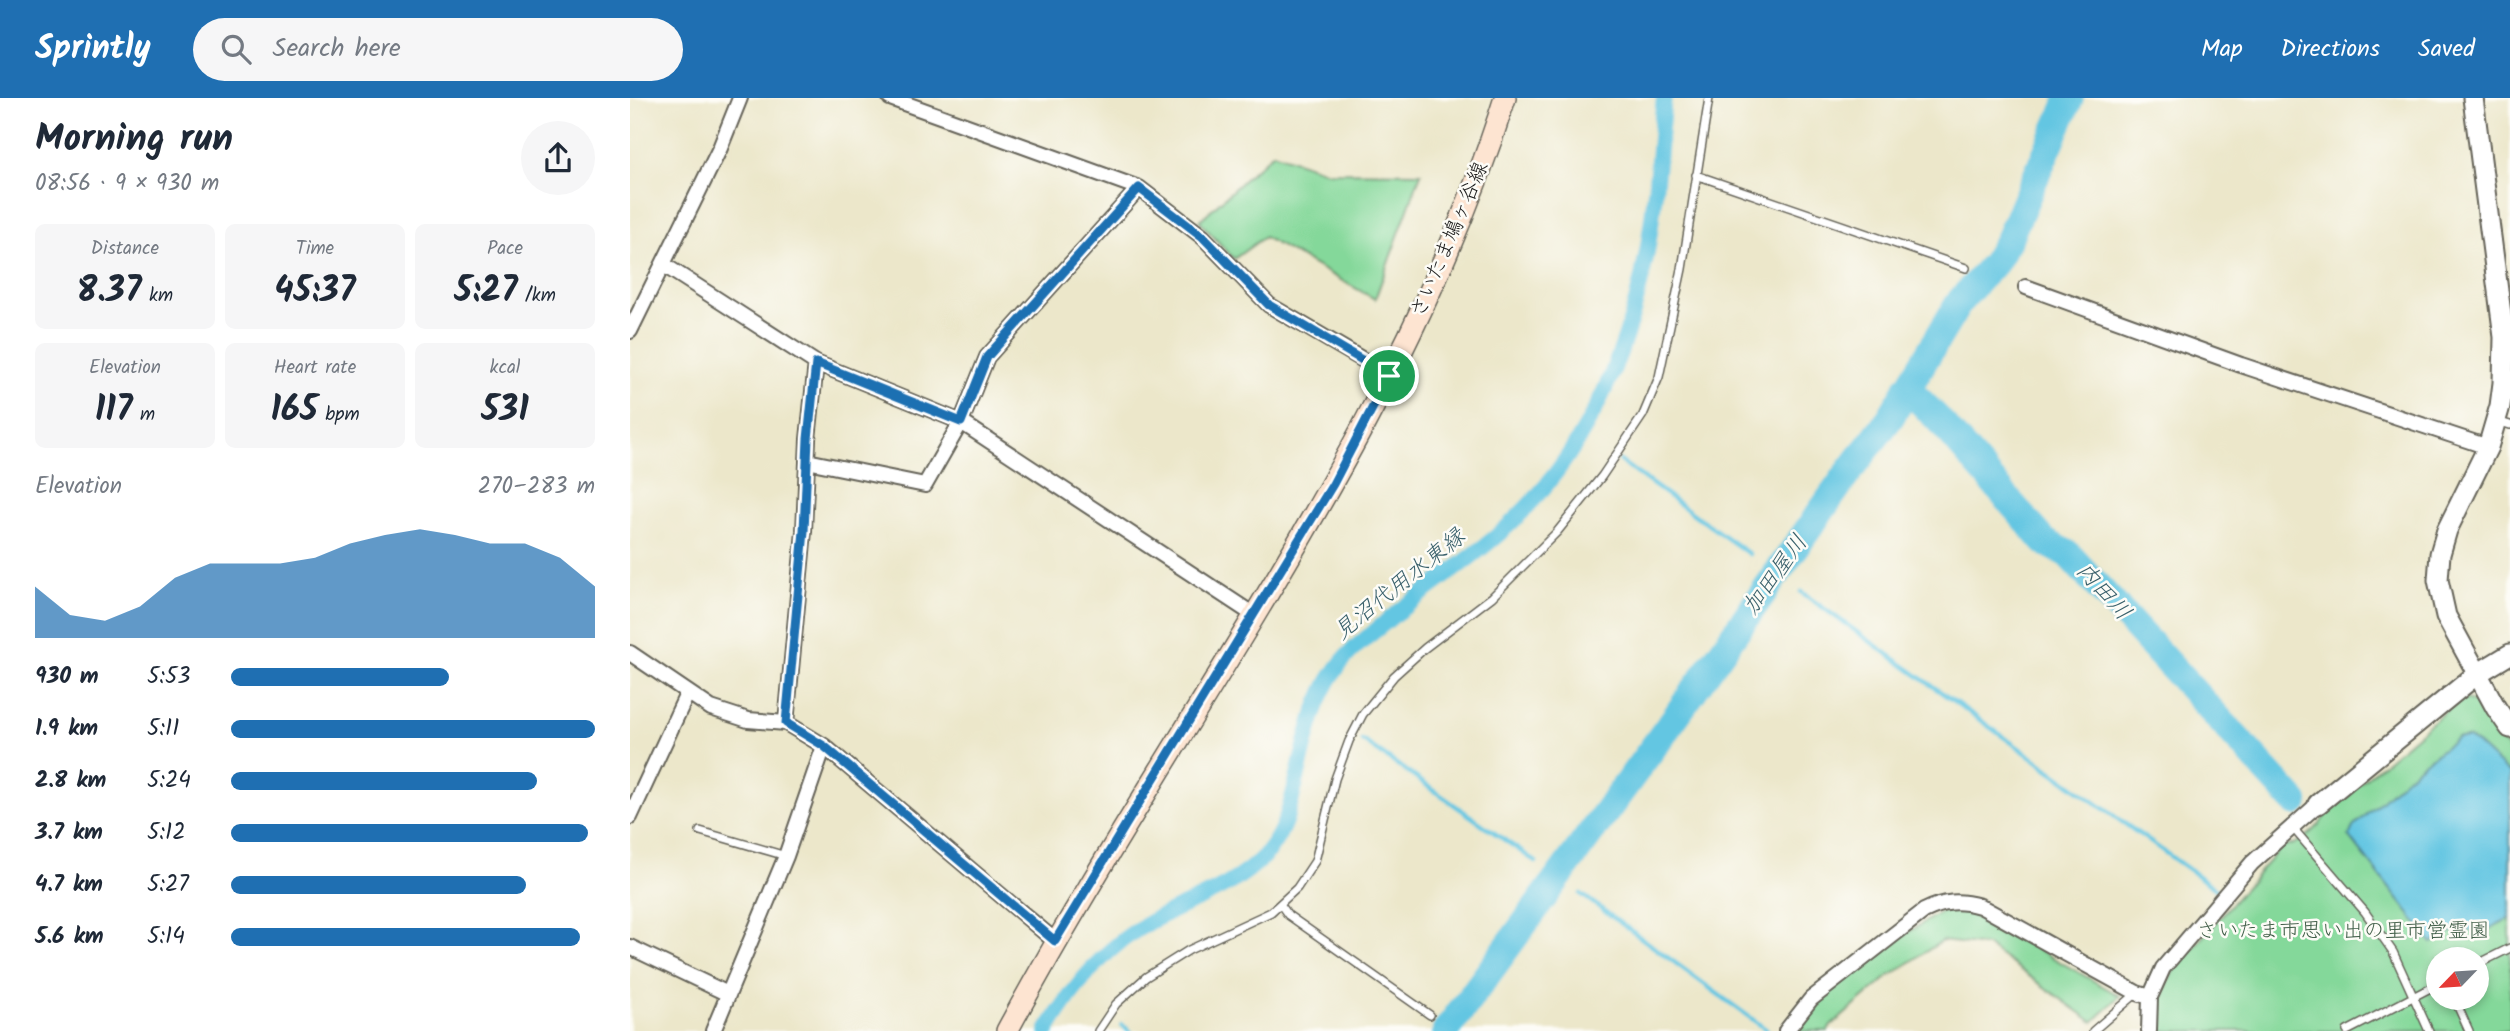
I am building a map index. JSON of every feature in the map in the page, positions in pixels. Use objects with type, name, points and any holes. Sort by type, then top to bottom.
[{"type":"main road","name":"さいたま鳩ヶ谷線","points":[[1007,1031],[1055,941],[1333,484],[1429,293],[1472,192],[1505,98]]},
{"type":"street","points":[[630,331],[720,148],[740,98]]},
{"type":"street","points":[[890,98],[1139,188],[1203,237],[1269,305],[1389,376]]},
{"type":"street","points":[[2473,98],[2504,337],[2503,423],[2488,447],[2447,530],[2438,580],[2445,616],[2510,728]]},
{"type":"street","points":[[807,461],[925,485],[961,422],[987,357],[1139,188]]},
{"type":"street","points":[[664,265],[816,363],[961,422],[1254,615]]},
{"type":"street","points":[[2026,287],[2241,365],[2488,447]]},
{"type":"street","points":[[786,723],[816,363]]},
{"type":"street","points":[[630,653],[711,708],[748,720],[786,723],[824,746],[1055,941]]},
{"type":"street","points":[[2149,1031],[2144,995],[2163,968],[2252,863],[2314,807],[2477,674],[2510,654]]},
{"type":"street","points":[[630,817],[687,694]]},
{"type":"street","points":[[713,1031],[786,856],[824,746]]},
{"type":"street","points":[[1786,1031],[1811,999],[1830,982],[1924,911],[1958,901],[1980,906],[2144,995]]},
{"type":"street","points":[[630,947],[727,994]]},
{"type":"lane","points":[[1098,1031],[1116,1004],[1156,970],[1189,950],[1260,918],[1280,905],[1297,888],[1315,861],[1342,757],[1363,715],[1394,676],[1425,648],[1492,597],[1557,532],[1602,476],[1643,415],[1659,377],[1682,269],[1709,98]]},
{"type":"lane","points":[[1696,175],[1966,268]]},
{"type":"lane","points":[[2295,824],[2393,952],[2429,1031]]},
{"type":"lane","points":[[700,831],[786,856]]},
{"type":"lane","points":[[1280,905],[1289,915],[1430,1015]]},
{"type":"lane","points":[[2489,958],[2510,948]]},
{"type":"lane","points":[[2348,1031],[2426,990]]},
{"type":"lane","points":[[2093,1031],[2144,995]]},
{"type":"lane","points":[[2459,1010],[2469,1031]]},
{"type":"green space","points":[[1273,153],[1328,172],[1421,173],[1375,299],[1264,237],[1234,259],[1199,221]]},
{"type":"green space","name":"さいたま市思い出の里市営霊園","points":[[2462,697],[2475,703],[2510,753],[2510,1031],[2158,1031],[2157,1018],[2161,998],[2173,971],[2281,847],[2294,844],[2308,835],[2327,811]]},
{"type":"green space","points":[[1946,909],[1967,909],[2120,996],[2093,1022],[1987,946],[1942,941],[1888,977],[1828,1031],[1797,1031],[1828,993],[1887,945]]},
{"type":"water","points":[[2457,738],[2468,738],[2475,742],[2510,774],[2510,918],[2487,930],[2451,932],[2432,943],[2349,836],[2353,827],[2417,768]]},
{"type":"waterway","name":"見沼代用水東縁","points":[[1047,1031],[1092,968],[1120,942],[1152,921],[1239,877],[1264,856],[1282,828],[1317,707],[1341,663],[1373,632],[1499,534],[1554,476],[1576,443],[1612,372],[1637,296],[1652,218],[1664,98]]},
{"type":"waterway","name":"加田屋川","points":[[1446,1031],[1890,418],[1960,301],[1994,263],[2008,240],[2070,98]]},
{"type":"waterway","name":"内田川","points":[[1907,388],[1937,418],[2045,542],[2068,554],[2295,802]]},
{"type":"waterway","points":[[1620,461],[1749,554]]},
{"type":"waterway","name":"加田屋川","points":[[1767,567],[1787,581]]},
{"type":"waterway","points":[[1801,592],[2216,889]]},
{"type":"waterway","points":[[1362,740],[1536,862]]},
{"type":"waterway","name":"加田屋川","points":[[1549,871],[1568,884]]},
{"type":"waterway","points":[[1581,894],[1767,1030]]},
{"type":"waterway","points":[[1122,1025],[1130,1031]]},
{"type":"route","points":[[1139,188],[1203,237],[1269,305],[1389,376],[1333,484],[1055,941],[824,746],[786,723],[816,363],[961,422],[987,357],[1139,188]]}]
